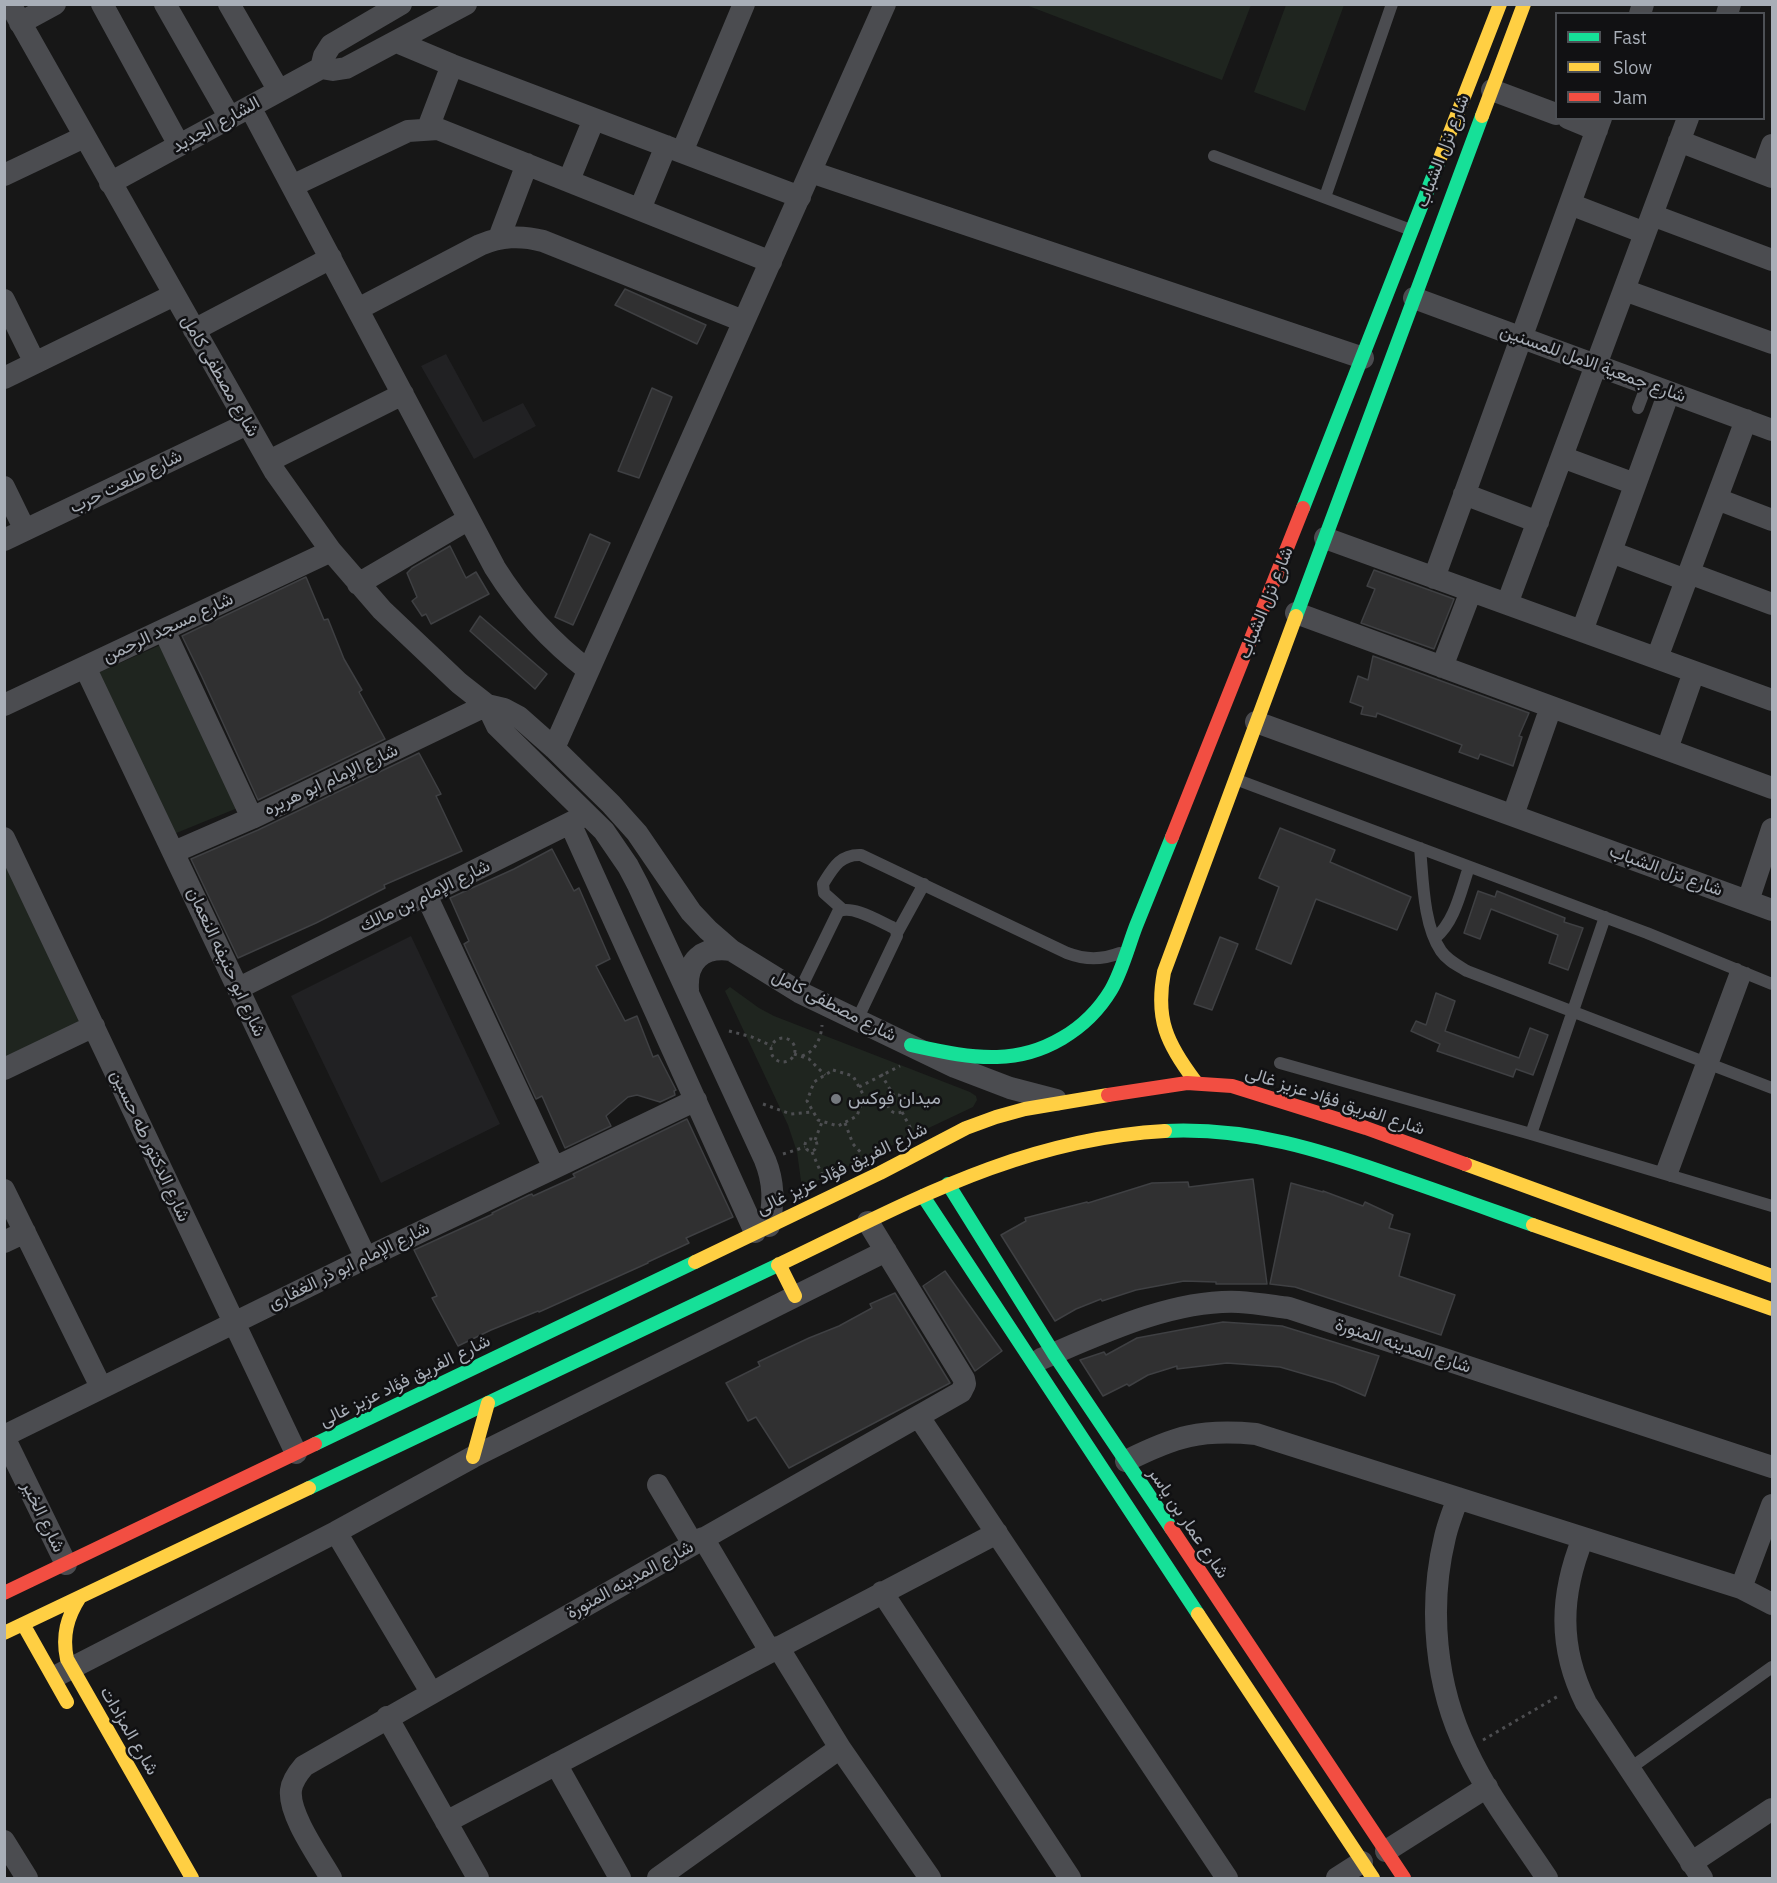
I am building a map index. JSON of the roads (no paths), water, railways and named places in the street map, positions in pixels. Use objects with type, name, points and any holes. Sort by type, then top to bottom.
[{"type":"street","points":[[15,14],[55,4]]},
{"type":"street","points":[[102,4],[179,145]]},
{"type":"street","points":[[165,4],[230,118]]},
{"type":"street","points":[[229,4],[279,91]]},
{"type":"street","name":"الشارع الجديد","points":[[110,183],[321,68],[333,70],[346,68],[466,4]]},
{"type":"street","points":[[640,209],[674,149],[744,4]]},
{"type":"street","points":[[554,748],[885,4]]},
{"type":"street","name":"شارع نزل الشباب","points":[[1195,1081],[1169,1045],[1162,1027],[1159,1009],[1160,990],[1218,773],[1363,358],[1500,4]]},
{"type":"street","name":"شارع نزل الشباب","points":[[919,1049],[990,1058],[1030,1054],[1046,1048],[1076,1030],[1101,1005],[1111,990],[1129,948],[1218,773],[1256,722],[1524,4]]},
{"type":"street","points":[[321,68],[324,56],[331,45],[397,5]]},
{"type":"street","name":"شارع مصطفى كامل","points":[[15,14],[269,461],[293,500],[358,584],[433,660],[487,705],[512,712],[554,748],[611,804],[648,848],[691,912],[731,950],[799,992],[919,1049],[992,1082],[1066,1103]]},
{"type":"street","points":[[396,42],[800,197]]},
{"type":"street","points":[[428,128],[452,65]]},
{"type":"street","points":[[1492,90],[1555,113]]},
{"type":"street","points":[[250,107],[495,568],[521,606],[552,640],[588,670]]},
{"type":"street","points":[[569,180],[594,119]]},
{"type":"street","points":[[1434,578],[1600,124],[1579,120]]},
{"type":"street","points":[[1507,604],[1687,120]]},
{"type":"street","points":[[292,186],[399,134],[428,128],[447,132],[771,261]]},
{"type":"street","points":[[4,175],[84,137]]},
{"type":"street","points":[[1679,141],[1767,175],[1773,145]]},
{"type":"street","points":[[1445,147],[1468,156]]},
{"type":"street","points":[[499,238],[527,164]]},
{"type":"street","points":[[811,172],[1363,358]]},
{"type":"street","points":[[1570,204],[1773,260]]},
{"type":"street","points":[[357,309],[480,245],[499,238],[521,237],[543,241],[743,321]]},
{"type":"street","points":[[194,330],[331,258]]},
{"type":"street","points":[[1624,290],[1773,343]]},
{"type":"street","points":[[4,378],[174,295]]},
{"type":"street","name":"شارع جمعية الامل للمسنين","points":[[1414,298],[1773,430]]},
{"type":"street","points":[[4,300],[35,363]]},
{"type":"street","points":[[1582,631],[1669,392]]},
{"type":"street","points":[[269,461],[403,394]]},
{"type":"street","points":[[1657,658],[1746,420]]},
{"type":"street","name":"شارع طلعت حرب","points":[[4,540],[247,424]]},
{"type":"street","points":[[1562,457],[1635,484]]},
{"type":"street","points":[[4,487],[25,531]]},
{"type":"street","points":[[1464,495],[1538,522]]},
{"type":"street","points":[[1717,499],[1773,520]]},
{"type":"street","points":[[358,584],[469,519]]},
{"type":"street","points":[[1325,538],[1773,700]]},
{"type":"street","name":"شارع مسجد الرحمن","points":[[4,705],[331,551]]},
{"type":"street","points":[[1611,552],[1773,604]]},
{"type":"street","points":[[1442,667],[1471,591]]},
{"type":"street","points":[[1296,613],[1773,788]]},
{"type":"street","points":[[164,630],[252,818]]},
{"type":"street","name":"شارع ابو حنيفه النعمان","points":[[86,667],[366,1258]]},
{"type":"street","points":[[1667,749],[1694,672]]},
{"type":"street","name":"شارع مصطفى كامل","points":[[487,705],[493,719],[579,819],[604,831],[628,866],[688,990],[770,1172],[773,1198],[762,1229]]},
{"type":"street","name":"شارع الإمام ابو هريره","points":[[174,852],[252,818],[487,705]]},
{"type":"street","points":[[1513,815],[1551,706]]},
{"type":"street","name":"شارع نزل الشباب","points":[[1256,722],[1773,910]]},
{"type":"street","name":"شارع الإمام بن مالك","points":[[239,988],[611,804]]},
{"type":"street","points":[[579,819],[696,1100],[762,1229]]},
{"type":"street","points":[[1748,901],[1773,830]]},
{"type":"street","name":"شارع الدكتور طه حسين","points":[[4,838],[296,1453]]},
{"type":"street","points":[[426,895],[554,1168]]},
{"type":"street","points":[[688,990],[687,978],[698,958],[708,951],[731,950]]},
{"type":"street","points":[[4,1069],[93,1026]]},
{"type":"street","name":"شارع الفريق فؤاد عزيز غالى","points":[[4,1593],[66,1564],[180,1519],[296,1453],[880,1173],[970,1126],[1020,1111],[1181,1082],[1195,1081],[1232,1086],[1455,1185],[1773,1309]]},
{"type":"street","name":"شارع الإمام ابو ذر الغفارى","points":[[4,1436],[234,1322],[696,1100]]},
{"type":"street","name":"شارع الفريق فؤاد عزيز غالى","points":[[4,1633],[948,1184],[977,1171],[1035,1151],[1098,1138],[1198,1131],[1230,1132],[1292,1143],[1363,1146],[1472,1167],[1773,1276]]},
{"type":"street","points":[[1455,1185],[1472,1167]]},
{"type":"street","name":"شارع عمار بن ياسر","points":[[948,1184],[1054,1354],[1404,1878]]},
{"type":"street","points":[[4,1190],[101,1387]]},
{"type":"street","points":[[922,1196],[1367,1870],[1337,1878]]},
{"type":"street","points":[[62,1672],[336,1532],[473,1457],[886,1251],[868,1222]]},
{"type":"street","points":[[4,1242],[25,1232]]},
{"type":"street","name":"شارع المدينه المنورة","points":[[331,1878],[295,1815],[291,1802],[293,1782],[304,1766],[958,1395],[964,1388],[964,1379],[886,1251]]},
{"type":"street","points":[[779,1264],[795,1296]]},
{"type":"street","name":"شارع المدينه المنورة","points":[[1031,1363],[1137,1320],[1186,1306],[1238,1302],[1289,1308],[1773,1467]]},
{"type":"street","points":[[473,1457],[488,1403]]},
{"type":"street","points":[[919,1417],[1227,1878]]},
{"type":"street","points":[[1126,1461],[1156,1446],[1188,1435],[1222,1431],[1256,1434],[1741,1588],[1773,1604]]},
{"type":"street","name":"شارع الخير","points":[[4,1436],[66,1564]]},
{"type":"street","points":[[658,1485],[774,1649],[930,1878]]},
{"type":"street","points":[[1458,1498],[1443,1547],[1437,1580],[1436,1623],[1440,1667],[1450,1710],[1466,1750],[1487,1787],[1547,1878]]},
{"type":"street","points":[[1741,1588],[1773,1505]]},
{"type":"street","points":[[180,1519],[193,1543]]},
{"type":"street","points":[[336,1532],[431,1692]]},
{"type":"street","points":[[446,1822],[997,1533]]},
{"type":"street","points":[[1583,1538],[1572,1563],[1564,1623],[1568,1653],[1577,1685],[1586,1703],[1697,1870],[1773,1809]]},
{"type":"street","points":[[882,1592],[1070,1878]]},
{"type":"street","name":"شارع المزادات","points":[[76,1718],[62,1672],[65,1629],[68,1617],[80,1597]]},
{"type":"street","name":"شارع المزادات","points":[[23,1624],[62,1672],[192,1878]]},
{"type":"street","points":[[387,1717],[478,1878]]},
{"type":"street","points":[[657,1878],[840,1748]]},
{"type":"street","points":[[556,1764],[620,1878]]},
{"type":"street","points":[[1386,1851],[1487,1787]]},
{"type":"street","points":[[4,1841],[27,1878]]},
{"type":"lane","points":[[1325,197],[1392,4]]},
{"type":"lane","points":[[1214,156],[1412,230]]},
{"type":"lane","points":[[1638,408],[1647,384]]},
{"type":"lane","points":[[1218,773],[1605,917],[1773,984]]},
{"type":"lane","points":[[1420,848],[1428,915],[1440,950],[1450,961],[1467,971],[1773,1088]]},
{"type":"lane","points":[[842,909],[824,893],[822,887],[834,865],[846,856],[861,855],[1078,957],[1101,959],[1129,948]]},
{"type":"lane","points":[[1435,938],[1444,931],[1469,867]]},
{"type":"lane","points":[[857,1020],[897,933],[924,884]]},
{"type":"lane","points":[[799,992],[838,912],[842,909],[852,909],[894,928],[897,933]]},
{"type":"lane","points":[[1531,1134],[1605,917]]},
{"type":"lane","points":[[1666,1175],[1742,971]]},
{"type":"lane","points":[[1280,1063],[1773,1206]]},
{"type":"lane","points":[[1629,1769],[1773,1667]]},
{"type":"place","name":"ميدان فوكس","points":[[836,1099]]}]
